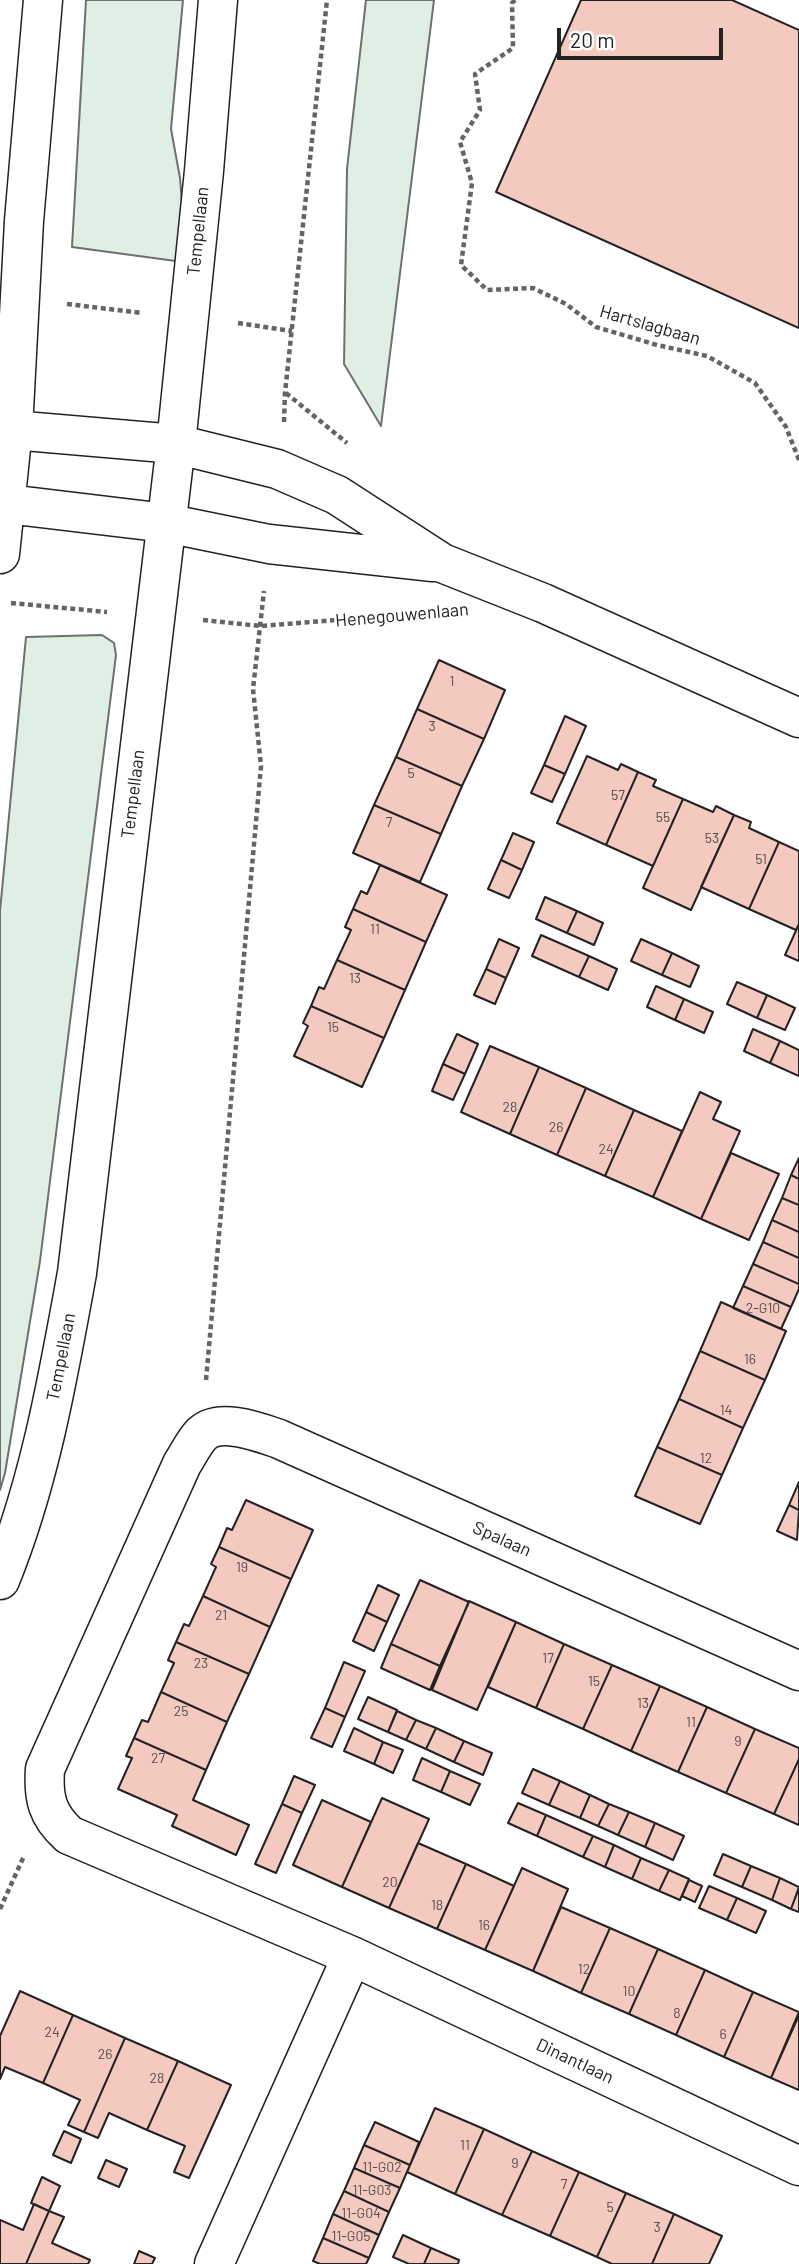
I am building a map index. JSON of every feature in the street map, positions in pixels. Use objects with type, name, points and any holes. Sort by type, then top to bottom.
[{"type":"street","points":[[0,554],[7,429],[43,0]]},
{"type":"street","name":"Tempellaan","points":[[0,1580],[14,1545],[53,1404],[77,1273],[176,444],[204,171],[218,0]]},
{"type":"street","name":"Henegouwenlaan","points":[[7,429],[176,444],[277,469],[337,495],[442,563],[543,603],[799,718]]},
{"type":"street","name":"Henegouwenlaan","points":[[3,503],[166,523],[269,544],[442,563]]},
{"type":"street","name":"Spalaan","points":[[202,1433],[224,1426],[244,1427],[279,1439],[799,1671]]},
{"type":"street","name":"Dinantlaan","points":[[202,1433],[182,1464],[45,1769],[47,1805],[56,1824],[69,1835],[352,1956],[799,2166]]},
{"type":"street","points":[[215,2264],[352,1956]]},
{"type":"path","points":[[285,393],[327,0]]},
{"type":"path","name":"Hartslagbaan","points":[[515,0],[512,3],[513,48],[475,75],[480,110],[460,142],[472,183],[461,265],[487,290],[533,288],[566,304],[596,327],[657,345],[708,356],[755,383],[786,427],[799,460]]},
{"type":"path","points":[[202,1433],[261,766],[253,689],[269,544]]},
{"type":"path","name":"Henegouwenlaan","points":[[261,626],[435,612]]},
{"type":"green space","points":[[86,0],[183,0],[171,129],[180,178],[184,227],[183,262],[72,247]]},
{"type":"green space","points":[[366,0],[434,0],[381,426],[344,364],[347,169]]},
{"type":"green space","points":[[102,635],[114,643],[116,655],[40,1261],[0,1490],[0,911],[26,637]]},
{"type":"building","points":[[581,0],[732,0],[799,30],[799,328],[496,192]]},
{"type":"building","points":[[439,660],[505,690],[484,739],[417,709]]},
{"type":"building","points":[[417,709],[484,739],[462,786],[396,757]]},
{"type":"building","points":[[565,716],[586,726],[565,774],[544,765]]},
{"type":"building","points":[[587,756],[618,770],[621,764],[638,772],[606,845],[557,823]]},
{"type":"building","points":[[396,757],[462,786],[441,834],[374,805]]},
{"type":"building","points":[[544,765],[565,774],[552,802],[531,793]]},
{"type":"building","points":[[638,772],[656,780],[653,786],[683,799],[653,866],[606,845]]},
{"type":"building","points":[[683,799],[713,812],[716,806],[734,815],[691,910],[643,888]]},
{"type":"building","points":[[374,805],[441,834],[420,882],[353,853]]},
{"type":"building","points":[[734,815],[751,822],[749,828],[779,842],[749,909],[701,887]]},
{"type":"building","points":[[513,833],[534,842],[522,870],[501,860]]},
{"type":"building","points":[[779,842],[799,851],[799,924],[796,930],[749,909]]},
{"type":"building","points":[[501,860],[522,870],[509,898],[488,889]]},
{"type":"building","points":[[380,865],[447,895],[426,942],[353,909],[361,891],[367,894]]},
{"type":"building","points":[[545,897],[577,911],[567,933],[536,919]]},
{"type":"building","points":[[353,909],[426,942],[405,990],[337,960],[351,930],[345,927]]},
{"type":"building","points":[[577,911],[603,923],[594,945],[567,933]]},
{"type":"building","points":[[799,924],[799,961],[785,955]]},
{"type":"building","points":[[541,935],[589,956],[579,977],[532,956]]},
{"type":"building","points":[[499,939],[519,948],[506,978],[486,969]]},
{"type":"building","points":[[641,939],[672,953],[662,975],[631,961]]},
{"type":"building","points":[[672,953],[699,966],[690,987],[662,975]]},
{"type":"building","points":[[589,956],[617,969],[608,990],[579,977]]},
{"type":"building","points":[[337,960],[405,990],[384,1038],[311,1006],[319,987],[324,989]]},
{"type":"building","points":[[486,969],[506,978],[495,1004],[474,995]]},
{"type":"building","points":[[737,982],[767,995],[757,1018],[727,1004]]},
{"type":"building","points":[[656,986],[684,999],[675,1020],[647,1007]]},
{"type":"building","points":[[767,995],[795,1008],[785,1030],[757,1018]]},
{"type":"building","points":[[684,999],[713,1012],[704,1033],[675,1020]]},
{"type":"building","points":[[311,1006],[384,1038],[362,1087],[294,1056],[308,1026],[303,1023]]},
{"type":"building","points":[[753,1029],[780,1041],[770,1063],[744,1051]]},
{"type":"building","points":[[457,1034],[478,1044],[465,1074],[443,1064]]},
{"type":"building","points":[[780,1041],[799,1050],[799,1076],[770,1063]]},
{"type":"building","points":[[490,1046],[539,1067],[510,1134],[461,1112]]},
{"type":"building","points":[[443,1064],[465,1074],[453,1100],[432,1091]]},
{"type":"building","points":[[539,1067],[586,1088],[557,1155],[510,1134]]},
{"type":"building","points":[[586,1088],[634,1110],[605,1176],[557,1155]]},
{"type":"building","points":[[700,1092],[721,1102],[713,1119],[740,1131],[701,1219],[653,1197]]},
{"type":"building","points":[[634,1110],[682,1131],[653,1197],[605,1176]]},
{"type":"building","points":[[731,1153],[779,1174],[749,1240],[701,1219]]},
{"type":"building","points":[[799,1158],[799,1179],[791,1175]]},
{"type":"building","points":[[791,1175],[799,1179],[799,1205],[782,1198]]},
{"type":"building","points":[[782,1198],[799,1205],[799,1232],[772,1220]]},
{"type":"building","points":[[772,1220],[799,1232],[799,1258],[763,1242]]},
{"type":"building","points":[[763,1242],[799,1258],[799,1284],[753,1264]]},
{"type":"building","points":[[753,1264],[799,1284],[791,1307],[743,1286]]},
{"type":"building","points":[[743,1286],[791,1307],[781,1329],[733,1308]]},
{"type":"building","points":[[721,1302],[786,1331],[765,1380],[700,1351]]},
{"type":"building","points":[[700,1351],[765,1380],[743,1428],[679,1399]]},
{"type":"building","points":[[679,1399],[743,1428],[722,1475],[657,1447]]},
{"type":"building","points":[[657,1447],[722,1475],[700,1524],[635,1496]]},
{"type":"building","points":[[799,1482],[799,1510],[789,1505]]},
{"type":"building","points":[[246,1500],[313,1530],[291,1579],[219,1547],[227,1528],[232,1530]]},
{"type":"building","points":[[789,1505],[799,1510],[797,1540],[777,1531]]},
{"type":"building","points":[[219,1547],[291,1579],[270,1627],[203,1596],[216,1567],[211,1564]]},
{"type":"building","points":[[420,1580],[469,1602],[440,1666],[391,1644]]},
{"type":"building","points":[[378,1585],[399,1595],[387,1622],[366,1612]]},
{"type":"building","points":[[203,1596],[270,1627],[249,1674],[176,1642],[184,1624],[189,1626]]},
{"type":"building","points":[[469,1601],[516,1622],[477,1710],[432,1690]]},
{"type":"building","points":[[366,1612],[387,1622],[374,1651],[353,1641]]},
{"type":"building","points":[[516,1622],[564,1644],[536,1708],[488,1687]]},
{"type":"building","points":[[176,1642],[249,1674],[227,1722],[161,1692],[174,1663],[168,1660]]},
{"type":"building","points":[[391,1644],[440,1666],[430,1690],[381,1668]]},
{"type":"building","points":[[564,1644],[612,1665],[583,1729],[536,1708]]},
{"type":"building","points":[[344,1662],[365,1671],[345,1717],[325,1708]]},
{"type":"building","points":[[612,1665],[660,1686],[631,1751],[583,1729]]},
{"type":"building","points":[[660,1686],[707,1707],[678,1772],[631,1751]]},
{"type":"building","points":[[161,1692],[227,1722],[206,1770],[134,1738],[142,1720],[148,1722]]},
{"type":"building","points":[[368,1697],[397,1710],[388,1732],[358,1719]]},
{"type":"building","points":[[707,1707],[755,1729],[726,1793],[678,1772]]},
{"type":"building","points":[[325,1708],[345,1717],[332,1747],[311,1738]]},
{"type":"building","points":[[397,1711],[416,1720],[406,1740],[388,1732]]},
{"type":"building","points":[[416,1720],[436,1728],[426,1749],[406,1740]]},
{"type":"building","points":[[354,1728],[383,1742],[374,1764],[344,1751]]},
{"type":"building","points":[[436,1728],[464,1741],[454,1762],[426,1749]]},
{"type":"building","points":[[755,1729],[799,1748],[799,1759],[774,1814],[726,1793]]},
{"type":"building","points":[[134,1738],[206,1770],[193,1800],[249,1825],[236,1855],[172,1826],[177,1815],[118,1789],[132,1758],[126,1756]]},
{"type":"building","points":[[464,1741],[492,1753],[483,1775],[454,1762]]},
{"type":"building","points":[[383,1742],[403,1750],[393,1773],[374,1764]]},
{"type":"building","points":[[422,1758],[450,1771],[441,1792],[413,1780]]},
{"type":"building","points":[[799,1759],[799,1825],[774,1814]]},
{"type":"building","points":[[533,1769],[560,1781],[549,1805],[522,1793]]},
{"type":"building","points":[[450,1771],[480,1784],[470,1805],[441,1792]]},
{"type":"building","points":[[294,1776],[315,1785],[302,1813],[282,1804]]},
{"type":"building","points":[[560,1781],[590,1795],[580,1818],[549,1805]]},
{"type":"building","points":[[590,1795],[609,1804],[598,1826],[580,1818]]},
{"type":"building","points":[[382,1798],[429,1819],[389,1908],[342,1887]]},
{"type":"building","points":[[322,1800],[371,1822],[342,1887],[293,1865]]},
{"type":"building","points":[[518,1803],[546,1815],[537,1836],[508,1823]]},
{"type":"building","points":[[282,1804],[302,1813],[276,1873],[255,1864]]},
{"type":"building","points":[[609,1804],[629,1812],[618,1835],[598,1826]]},
{"type":"building","points":[[629,1812],[655,1823],[645,1847],[618,1835]]},
{"type":"building","points":[[546,1815],[593,1836],[583,1857],[537,1836]]},
{"type":"building","points":[[655,1823],[684,1836],[673,1860],[645,1847]]},
{"type":"building","points":[[593,1836],[614,1845],[605,1867],[583,1857]]},
{"type":"building","points":[[418,1843],[466,1864],[437,1929],[389,1908]]},
{"type":"building","points":[[614,1845],[641,1858],[632,1879],[605,1867]]},
{"type":"building","points":[[723,1854],[751,1866],[742,1887],[714,1875]]},
{"type":"building","points":[[641,1858],[669,1870],[659,1891],[632,1879]]},
{"type":"building","points":[[466,1864],[514,1886],[485,1950],[437,1929]]},
{"type":"building","points":[[751,1866],[780,1878],[772,1900],[742,1887]]},
{"type":"building","points":[[522,1868],[568,1889],[533,1971],[485,1950]]},
{"type":"building","points":[[669,1870],[689,1879],[680,1900],[659,1891]]},
{"type":"building","points":[[780,1878],[799,1887],[791,1909],[772,1900]]},
{"type":"building","points":[[689,1880],[702,1886],[695,1902],[682,1896]]},
{"type":"building","points":[[709,1886],[737,1898],[727,1920],[699,1908]]},
{"type":"building","points":[[799,1888],[799,1912],[791,1909]]},
{"type":"building","points":[[737,1898],[766,1911],[756,1933],[727,1920]]},
{"type":"building","points":[[561,1907],[610,1928],[581,1993],[533,1971]]},
{"type":"building","points":[[610,1928],[658,1949],[629,2014],[581,1993]]},
{"type":"building","points":[[658,1949],[705,1970],[676,2035],[629,2014]]},
{"type":"building","points":[[705,1970],[753,1992],[724,2057],[676,2035]]},
{"type":"building","points":[[20,1991],[73,2015],[43,2083],[5,2067],[0,2079],[0,2036]]},
{"type":"building","points":[[753,1992],[799,2012],[771,2078],[724,2057]]},
{"type":"building","points":[[73,2015],[125,2038],[84,2132],[68,2125],[80,2100],[43,2083]]},
{"type":"building","points":[[799,2015],[799,2090],[771,2078]]},
{"type":"building","points":[[125,2038],[178,2061],[147,2130],[109,2113],[98,2138],[84,2132]]},
{"type":"building","points":[[178,2061],[231,2085],[189,2178],[174,2172],[185,2146],[147,2130]]},
{"type":"building","points":[[435,2108],[484,2129],[455,2194],[407,2172]]},
{"type":"building","points":[[375,2122],[419,2142],[410,2165],[364,2145]]},
{"type":"building","points":[[484,2129],[532,2151],[502,2215],[455,2194]]},
{"type":"building","points":[[64,2131],[81,2139],[71,2163],[53,2155]]},
{"type":"building","points":[[364,2145],[410,2165],[400,2188],[354,2168]]},
{"type":"building","points":[[532,2151],[579,2172],[550,2236],[502,2215]]},
{"type":"building","points":[[106,2160],[127,2169],[119,2187],[98,2178]]},
{"type":"building","points":[[354,2168],[400,2188],[389,2212],[344,2191]]},
{"type":"building","points":[[579,2172],[626,2193],[597,2257],[550,2236]]},
{"type":"building","points":[[42,2177],[60,2186],[49,2211],[31,2203]]},
{"type":"building","points":[[344,2191],[389,2212],[379,2235],[333,2214]]},
{"type":"building","points":[[626,2193],[674,2214],[652,2264],[612,2264],[597,2257]]},
{"type":"building","points":[[34,2204],[49,2211],[26,2264],[0,2264],[0,2220],[23,2230]]},
{"type":"building","points":[[49,2211],[64,2217],[52,2243],[90,2260],[88,2264],[26,2264]]},
{"type":"building","points":[[333,2214],[379,2235],[369,2258],[323,2238]]},
{"type":"building","points":[[674,2214],[722,2236],[709,2264],[652,2264]]},
{"type":"building","points":[[403,2235],[431,2248],[424,2264],[409,2264],[393,2257]]},
{"type":"building","points":[[323,2238],[369,2258],[366,2264],[320,2264],[313,2261]]},
{"type":"building","points":[[431,2248],[459,2260],[458,2264],[424,2264]]},
{"type":"building","points":[[139,2251],[155,2258],[152,2264],[134,2264]]}]
